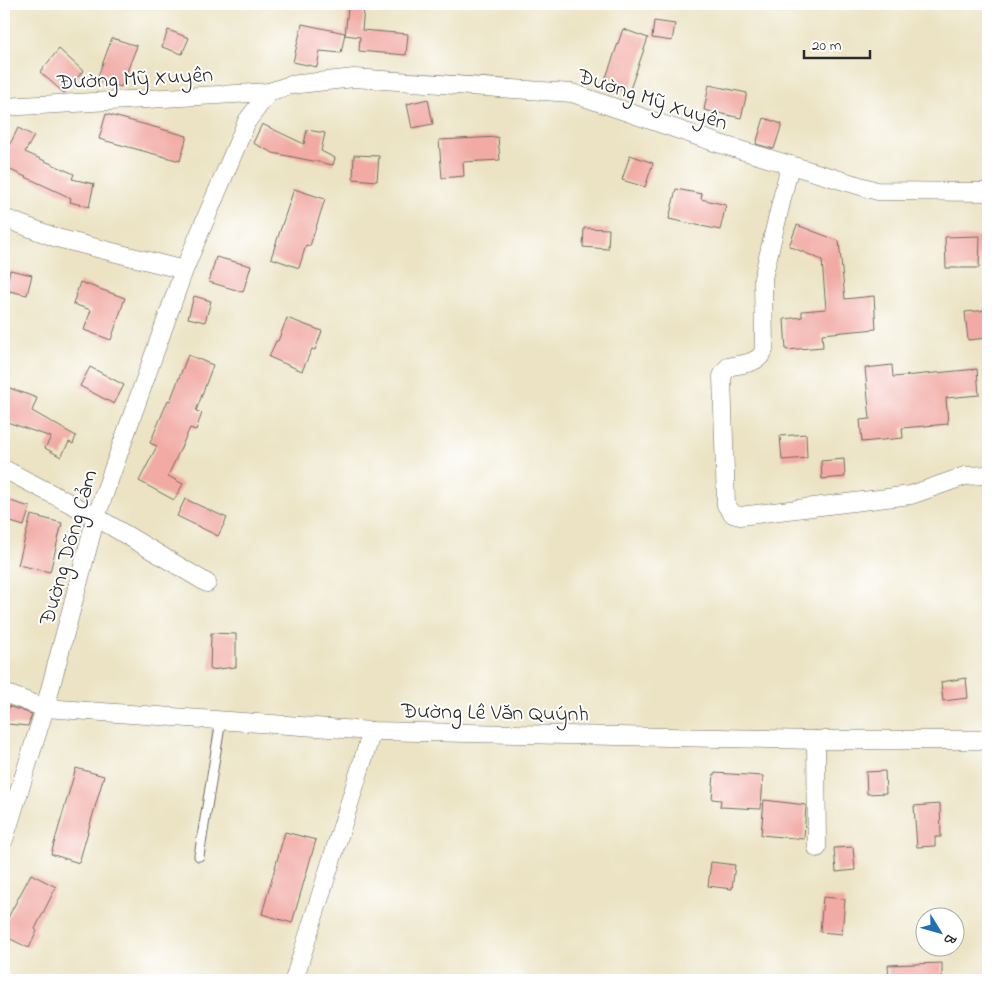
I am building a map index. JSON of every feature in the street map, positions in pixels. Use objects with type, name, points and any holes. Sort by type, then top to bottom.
[{"type":"street","name":"Đường Mỹ Xuyên","points":[[4,107],[269,92],[290,85],[354,78],[572,93],[717,144],[877,191],[988,192]]},
{"type":"street","points":[[4,218],[57,238],[184,270],[247,121],[269,92]]},
{"type":"street","points":[[790,165],[763,278],[764,350],[762,356],[757,360],[728,366],[722,376],[726,505],[729,510],[740,516],[912,495],[965,476],[988,475]]},
{"type":"street","name":"Đường Dõng Cảm","points":[[4,840],[45,708],[96,517],[184,270]]},
{"type":"street","points":[[4,469],[96,517],[207,583]]},
{"type":"street","name":"Đường Lê Văn Quýnh","points":[[4,693],[45,708],[372,730],[816,740],[988,740]]},
{"type":"street","points":[[294,980],[372,730]]},
{"type":"street","points":[[816,740],[817,848]]},
{"type":"lane","points":[[199,856],[221,720]]},
{"type":"building","points":[[348,8],[364,9],[362,30],[408,34],[406,55],[359,51],[360,37],[345,35]]},
{"type":"building","points":[[654,21],[675,24],[672,41],[652,38]]},
{"type":"building","points":[[302,24],[345,33],[341,53],[320,51],[317,67],[293,62]]},
{"type":"building","points":[[623,29],[648,38],[629,92],[604,83]]},
{"type":"building","points":[[168,30],[189,38],[182,54],[162,47]]},
{"type":"building","points":[[112,38],[137,46],[121,87],[97,79]]},
{"type":"building","points":[[59,49],[83,71],[64,93],[40,72]]},
{"type":"building","points":[[709,85],[747,93],[741,118],[704,110]]},
{"type":"building","points":[[428,99],[433,124],[412,128],[407,104]]},
{"type":"building","points":[[106,114],[187,136],[180,161],[99,139]]},
{"type":"building","points":[[764,118],[782,124],[774,149],[756,144]]},
{"type":"building","points":[[262,124],[304,144],[307,130],[325,133],[321,151],[335,158],[333,165],[273,153],[253,143]]},
{"type":"building","points":[[18,128],[34,136],[25,152],[74,174],[72,179],[94,184],[89,207],[70,202],[71,198],[4,167],[4,156]]},
{"type":"building","points":[[498,137],[500,160],[463,162],[464,176],[442,178],[439,140]]},
{"type":"building","points":[[354,155],[379,156],[377,181],[353,179]]},
{"type":"building","points":[[630,155],[653,163],[645,187],[622,180]]},
{"type":"building","points":[[294,189],[325,199],[310,246],[306,245],[299,268],[271,258]]},
{"type":"building","points":[[676,189],[702,194],[701,199],[726,205],[720,230],[669,219]]},
{"type":"building","points":[[797,225],[839,241],[845,299],[874,296],[876,329],[822,334],[823,347],[786,350],[784,319],[802,317],[802,311],[826,309],[822,260],[789,246]]},
{"type":"building","points":[[584,228],[609,229],[608,249],[583,247]]},
{"type":"building","points":[[980,236],[979,268],[946,268],[945,237]]},
{"type":"building","points":[[216,257],[251,266],[243,292],[209,282]]},
{"type":"building","points":[[10,270],[32,275],[27,295],[5,290]]},
{"type":"building","points":[[80,282],[125,298],[111,340],[84,330],[91,310],[73,304]]},
{"type":"building","points":[[194,296],[211,301],[205,322],[188,318]]},
{"type":"building","points":[[988,310],[988,338],[968,340],[965,312]]},
{"type":"building","points":[[287,318],[322,331],[315,350],[312,349],[302,371],[269,357]]},
{"type":"building","points":[[188,355],[213,365],[196,411],[202,413],[196,430],[190,428],[168,476],[183,484],[174,500],[139,481],[157,446],[150,443],[168,400],[170,401]]},
{"type":"building","points":[[892,365],[893,377],[977,369],[979,395],[946,398],[948,424],[902,428],[903,438],[862,442],[860,420],[870,419],[865,368]]},
{"type":"building","points":[[90,367],[124,385],[114,404],[80,386]]},
{"type":"building","points":[[4,386],[37,398],[32,411],[76,436],[73,444],[69,442],[61,457],[45,448],[51,437],[4,421]]},
{"type":"building","points":[[806,434],[807,458],[782,460],[780,436]]},
{"type":"building","points":[[844,459],[845,477],[822,479],[821,461]]},
{"type":"building","points":[[185,499],[227,518],[218,536],[177,516]]},
{"type":"building","points":[[7,500],[30,507],[24,526],[4,520]]},
{"type":"building","points":[[31,515],[62,523],[50,572],[18,565]]},
{"type":"building","points":[[211,633],[236,634],[236,667],[210,670]]},
{"type":"building","points":[[966,678],[968,698],[943,701],[941,682]]},
{"type":"building","points":[[8,706],[32,714],[28,726],[7,724]]},
{"type":"building","points":[[76,768],[104,776],[79,863],[51,854]]},
{"type":"building","points":[[885,771],[886,793],[867,794],[866,772]]},
{"type":"building","points":[[714,773],[763,776],[761,809],[720,807],[721,800],[712,799]]},
{"type":"building","points":[[764,800],[806,805],[804,839],[761,835]]},
{"type":"building","points":[[940,804],[941,837],[935,837],[935,846],[917,847],[914,806]]},
{"type":"building","points":[[285,832],[316,840],[292,923],[262,914]]},
{"type":"building","points":[[853,847],[855,870],[836,872],[834,848]]},
{"type":"building","points":[[711,862],[735,865],[732,889],[708,886]]},
{"type":"building","points":[[31,874],[56,887],[35,929],[37,931],[29,948],[4,936],[4,925]]},
{"type":"building","points":[[823,897],[845,899],[842,934],[820,932]]},
{"type":"building","points":[[942,963],[942,980],[889,980],[888,965]]}]
